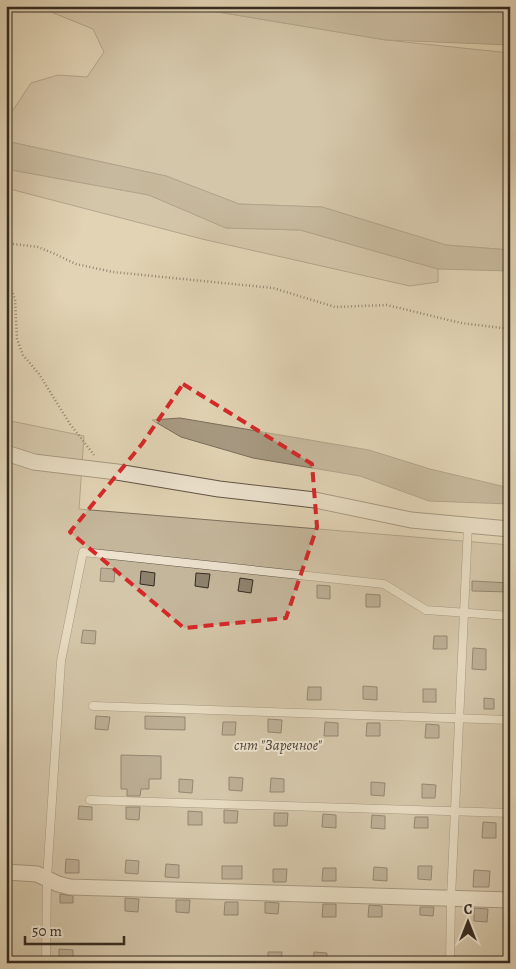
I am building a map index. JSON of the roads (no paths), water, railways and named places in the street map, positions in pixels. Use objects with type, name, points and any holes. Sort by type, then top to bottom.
[{"type":"street","points":[[6,453],[34,462],[117,472],[219,489],[315,500],[411,520],[510,529]]},
{"type":"street","points":[[6,872],[37,874],[58,884],[70,887],[510,900]]},
{"type":"lane","points":[[450,963],[451,898],[468,525]]},
{"type":"lane","points":[[46,963],[47,878],[61,661],[83,552],[384,584],[426,610],[510,616]]},
{"type":"lane","points":[[93,706],[510,720]]},
{"type":"lane","points":[[90,800],[510,812]]},
{"type":"park label","name":"снт \"Заречное\"","points":[[278,745]]}]
